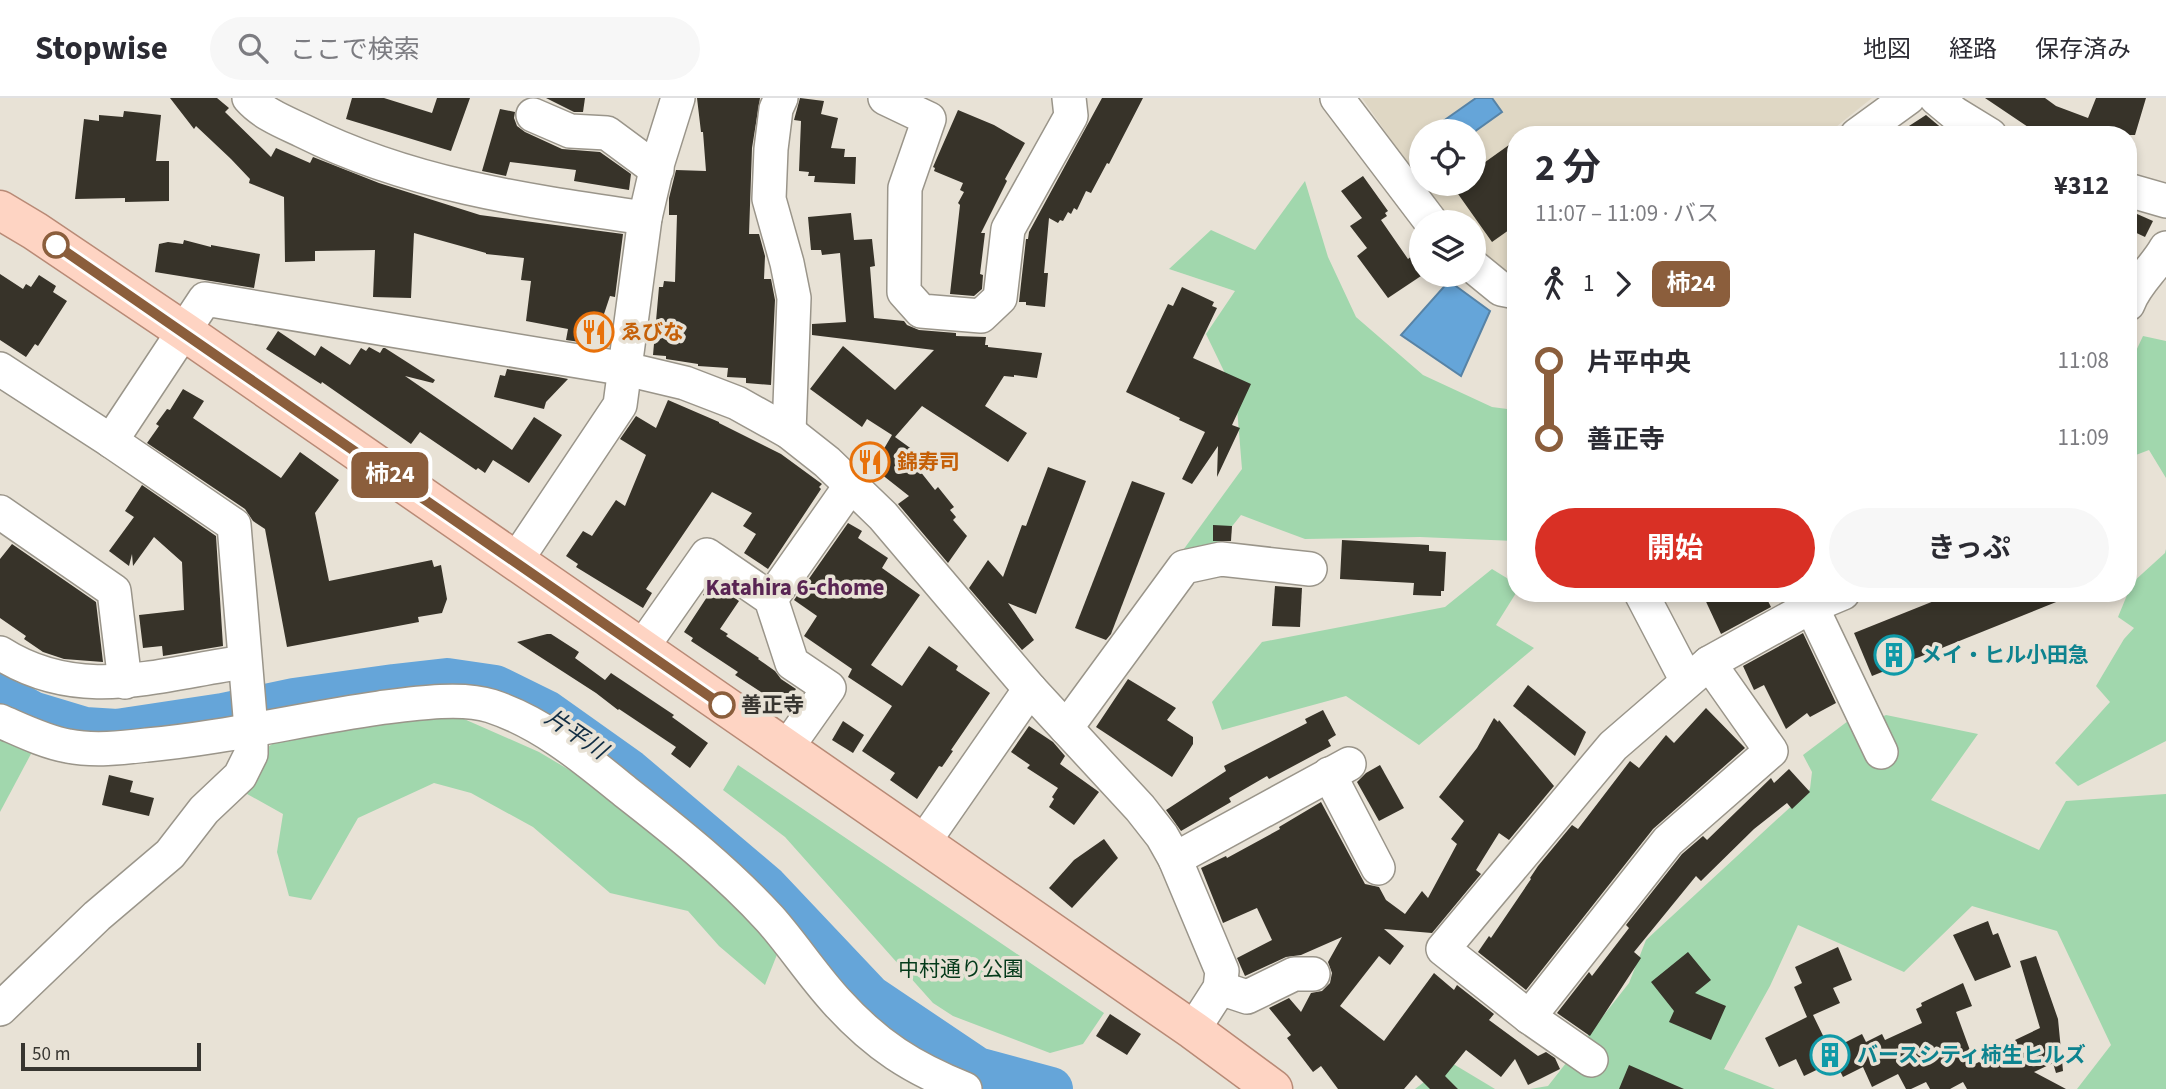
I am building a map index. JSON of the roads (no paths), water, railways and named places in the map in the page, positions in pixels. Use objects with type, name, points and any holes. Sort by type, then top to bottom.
[{"type":"main road","points":[[0,210],[185,332],[1193,1030],[1273,1089]]},
{"type":"street","points":[[249,98],[258,108],[314,137],[397,170],[516,199],[645,218]]},
{"type":"street","points":[[515,562],[620,405],[645,218],[678,98]]},
{"type":"street","points":[[781,98],[776,109],[771,149],[769,199],[794,298],[789,432]]},
{"type":"street","points":[[885,98],[929,119],[905,188],[904,292],[921,311],[981,316],[1000,298],[1008,229],[1071,116],[1069,98]]},
{"type":"street","points":[[1337,98],[1422,210]]},
{"type":"street","points":[[1869,126],[1908,98]]},
{"type":"street","points":[[1936,98],[1975,126]]},
{"type":"street","points":[[533,115],[570,131],[607,133],[657,170]]},
{"type":"street","points":[[2137,193],[2166,201]]},
{"type":"street","points":[[2137,286],[2157,264],[2166,248]]},
{"type":"street","points":[[1486,276],[1507,290]]},
{"type":"street","points":[[111,441],[205,299],[626,369],[685,383],[737,403],[789,432],[827,462],[883,516],[1030,689],[1140,808],[1162,836],[1175,859],[1222,971],[1220,988],[1193,1030]]},
{"type":"street","points":[[0,369],[234,525],[251,754],[240,776],[204,810],[170,854],[97,916],[0,1009]]},
{"type":"street","points":[[771,599],[851,485]]},
{"type":"street","points":[[0,512],[114,591],[125,682]]},
{"type":"street","points":[[641,649],[707,555],[771,599],[792,663],[829,688],[786,749]]},
{"type":"street","points":[[1066,728],[1184,567],[1221,559],[1310,569]]},
{"type":"street","points":[[1529,1017],[1668,841],[1771,751],[1698,672],[1647,602]]},
{"type":"street","points":[[1591,1060],[1529,1017],[1443,949],[1613,746],[1698,672],[1805,602]]},
{"type":"street","points":[[1809,602],[1881,752]]},
{"type":"street","points":[[0,653],[18,664],[54,676],[100,683],[125,682],[249,702],[457,702],[489,705],[525,720],[562,741],[658,817],[733,882],[770,920],[836,1001],[870,1035],[909,1064],[965,1089]]},
{"type":"street","points":[[923,843],[1030,689]]},
{"type":"street","points":[[0,721],[69,747],[105,748],[193,741],[249,702]]},
{"type":"street","points":[[1175,859],[1339,769],[1378,868]]},
{"type":"street","points":[[1220,988],[1247,997],[1294,974],[1313,974]]},
{"type":"water","points":[[1476,98],[1492,98],[1502,112],[1486,123],[1486,119],[1446,119]]},
{"type":"water","points":[[1444,287],[1457,287],[1490,311],[1461,376],[1401,335]]},
{"type":"waterway","name":"片平川","points":[[0,695],[32,713],[85,729],[117,731],[223,715],[294,700],[394,686],[447,680],[495,687],[546,712],[629,771],[766,887],[870,997],[977,1069],[1051,1089]]},
{"type":"place","name":"ゑびな","points":[[594,332]]},
{"type":"place","name":"錦寿司","points":[[870,462]]},
{"type":"place","name":"メイ・ヒル小田急","points":[[1894,655]]},
{"type":"place","name":"善正寺","points":[[722,705]]},
{"type":"place","name":"バースシティ柿生ヒルズ","points":[[1830,1055]]},
{"type":"district","name":"Katahira 6-chome","points":[[795,587]]},
{"type":"park label","name":"中村通り公園","points":[[961,969]]}]
